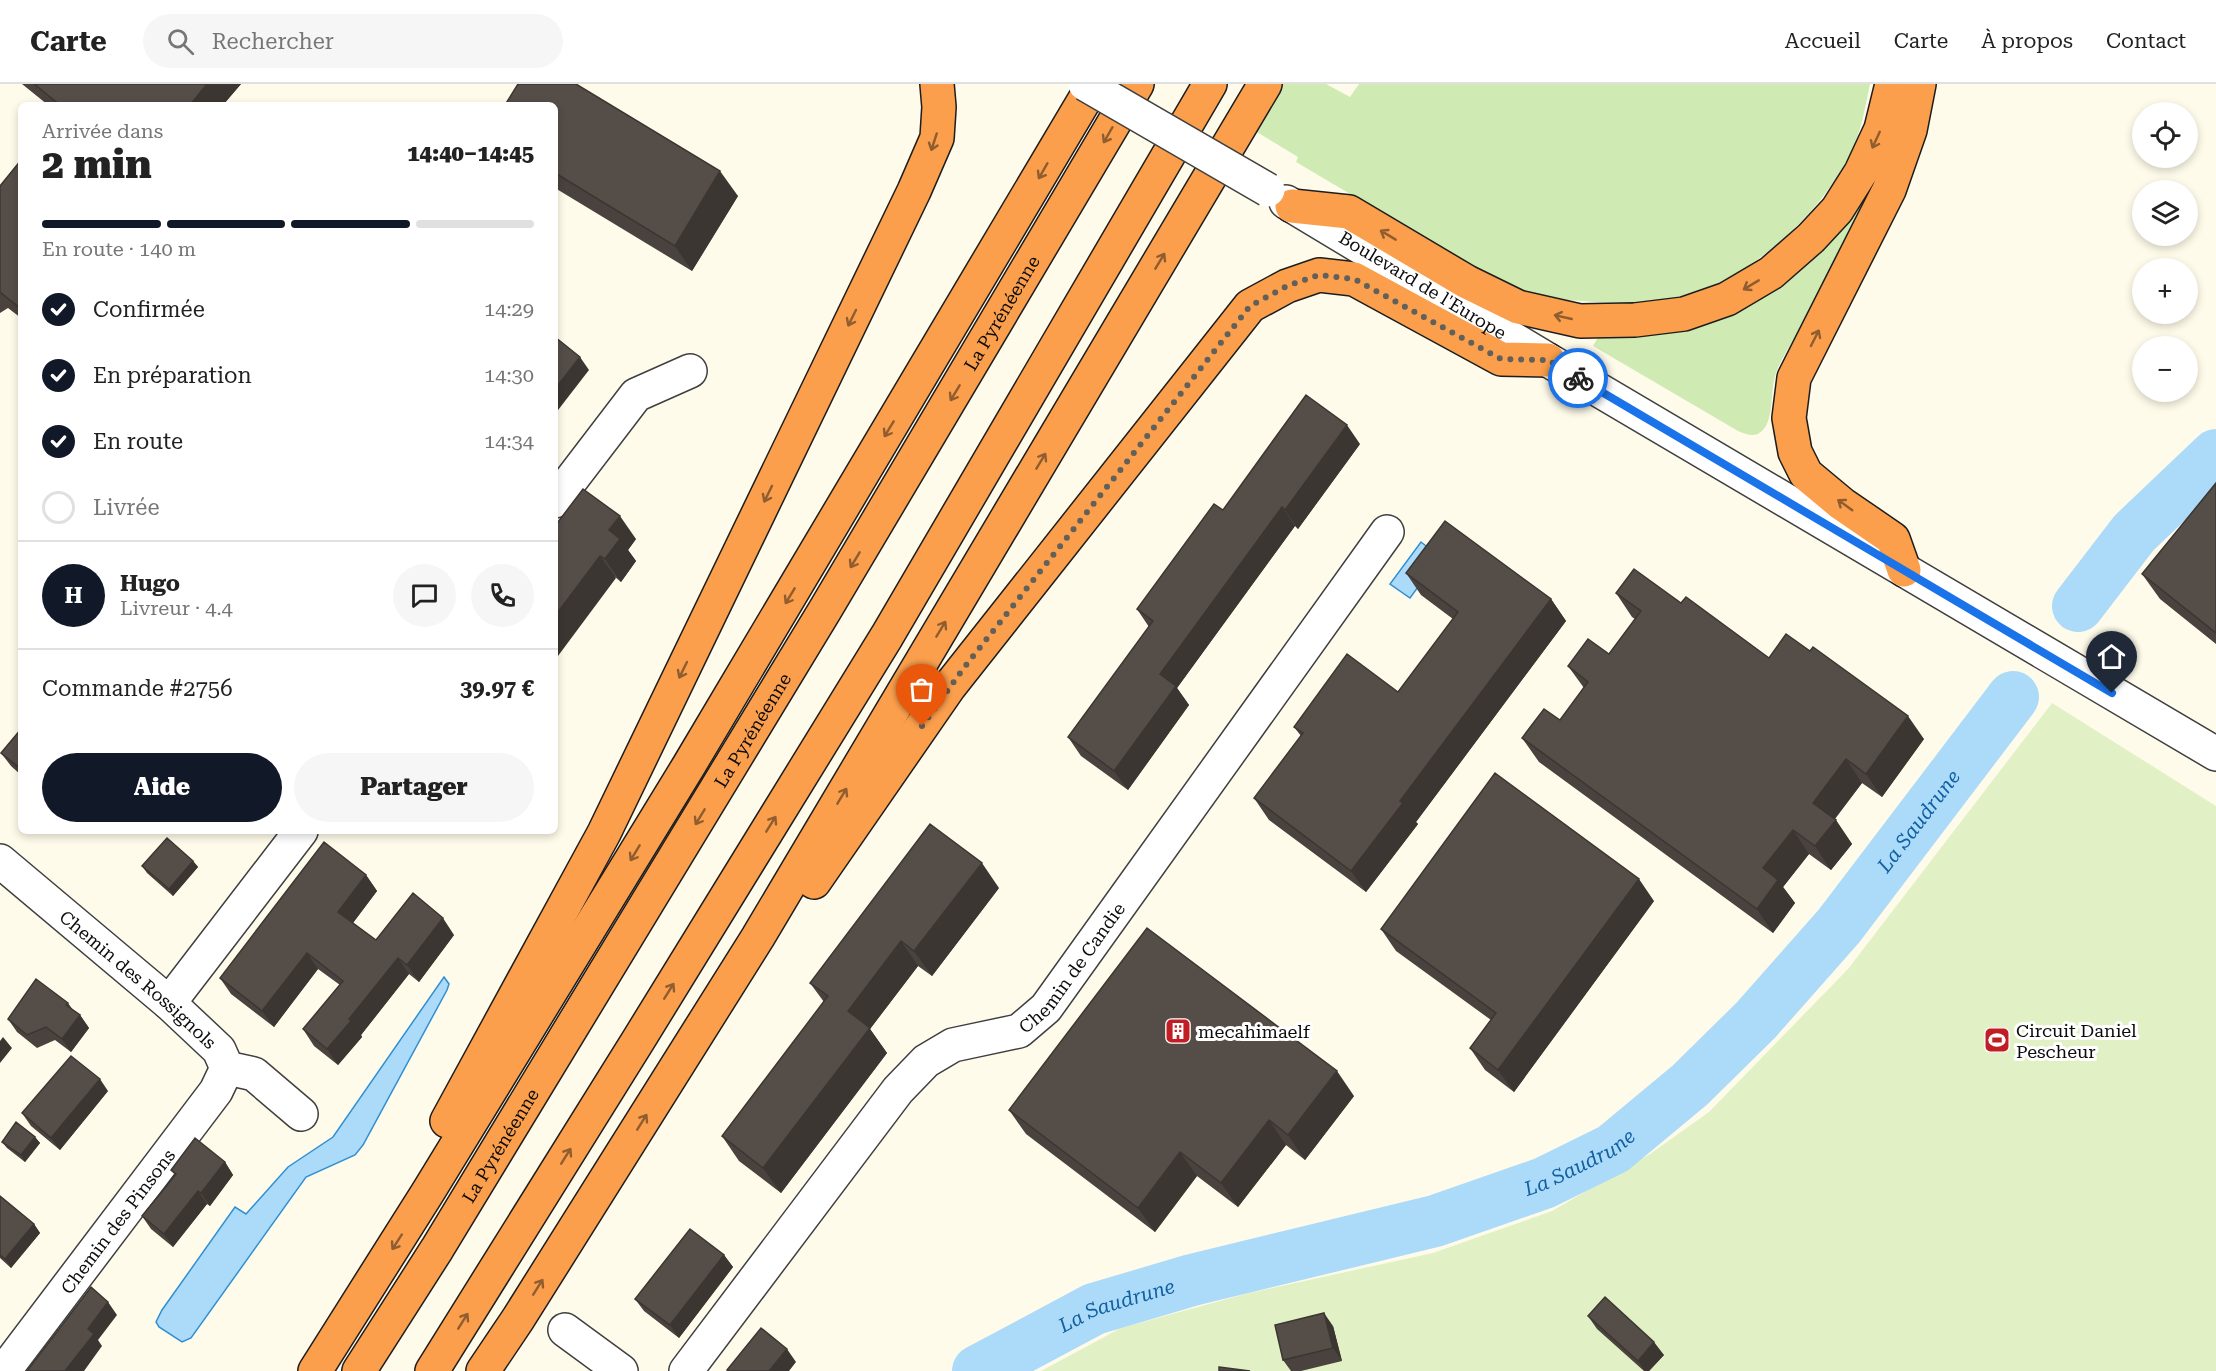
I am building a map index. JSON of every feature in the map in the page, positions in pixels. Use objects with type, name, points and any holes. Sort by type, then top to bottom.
[{"type":"highway","points":[[428,1192],[435,1145],[604,833],[914,191],[937,138],[939,107],[937,84]]},
{"type":"highway","points":[[315,1371],[428,1192],[688,767],[1094,84]]},
{"type":"highway","name":"La Pyrénéenne","points":[[359,1371],[437,1249],[819,620],[1137,84]]},
{"type":"highway","points":[[432,1371],[887,636],[1210,84]]},
{"type":"highway","points":[[483,1371],[758,937],[1265,84]]},
{"type":"highway","points":[[1280,198],[1349,212],[1467,282],[1518,307],[1580,321],[1635,321],[1684,314],[1728,299],[1772,273],[1811,238],[1837,210],[1861,172],[1881,129],[1892,84]]},
{"type":"highway","points":[[1904,570],[1893,539],[1842,504],[1806,474],[1795,452],[1789,418],[1794,378],[1889,190],[1910,130],[1919,84]]},
{"type":"highway","points":[[758,937],[794,910],[949,687],[1250,306],[1287,286],[1319,275],[1354,279],[1501,359],[1548,360]]},
{"type":"street","name":"Boulevard de l'Europe","points":[[1085,84],[2216,754]]},
{"type":"street","points":[[558,497],[636,395],[690,371]]},
{"type":"street","name":"Chemin de Candie","points":[[686,1371],[898,1090],[926,1061],[953,1046],[1019,1031],[1046,1008],[1387,532]]},
{"type":"street","points":[[169,1003],[299,834]]},
{"type":"street","name":"Chemin des Rossignols","points":[[0,861],[169,1003],[219,1050],[227,1068],[254,1074],[301,1113]]},
{"type":"street","name":"Chemin des Pinsons","points":[[4,1371],[216,1091],[227,1068]]},
{"type":"street","points":[[566,1330],[621,1371]]},
{"type":"green space","points":[[1280,84],[1326,84],[1350,97],[1359,84],[1870,84],[1857,138],[1839,174],[1810,212],[1776,245],[1738,273],[1703,290],[1669,299],[1616,303],[1549,298],[1521,292],[1499,282],[1296,162],[1298,157],[1252,129]]},
{"type":"green space","points":[[1889,149],[1849,236],[1779,366],[1774,380],[1769,419],[1760,433],[1751,435],[1738,431],[1593,346],[1601,336],[1668,333],[1699,326],[1735,314],[1767,295],[1796,271]]},
{"type":"green space","name":"Circuit Daniel Pescheur","points":[[2052,703],[2216,806],[2216,1371],[1041,1371],[1121,1328],[1249,1293],[1433,1253],[1552,1211],[1650,1154],[1709,1112],[1848,969]]},
{"type":"water","points":[[1421,542],[1440,557],[1410,598],[1390,584]]},
{"type":"water","points":[[444,977],[449,984],[447,990],[363,1145],[355,1155],[306,1177],[191,1338],[182,1342],[159,1327],[156,1322],[162,1310],[235,1207],[246,1214],[288,1167],[333,1137]]},
{"type":"building","points":[[34,84],[207,84],[192,102],[56,102]]},
{"type":"building","points":[[518,84],[576,84],[720,171],[675,246],[558,175],[558,102],[507,102]]},
{"type":"building","points":[[18,164],[18,306],[0,292],[0,186]]},
{"type":"building","points":[[558,339],[580,357],[558,385]]},
{"type":"building","points":[[1306,395],[1347,425],[1285,510],[1282,507],[1160,674],[1176,686],[1114,771],[1068,737],[1153,621],[1137,609],[1214,504],[1223,510]]},
{"type":"building","points":[[2216,483],[2216,633],[2142,574]]},
{"type":"building","points":[[583,489],[620,516],[609,530],[620,539],[605,559],[600,556],[558,612],[558,522]]},
{"type":"building","points":[[1445,521],[1551,599],[1400,801],[1403,803],[1351,871],[1254,798],[1303,733],[1294,727],[1347,654],[1398,692],[1458,612],[1406,573]]},
{"type":"building","points":[[1634,569],[1681,603],[1686,597],[1769,658],[1786,634],[1810,651],[1813,647],[1908,716],[1866,774],[1846,759],[1813,803],[1836,820],[1815,846],[1793,830],[1763,868],[1778,880],[1757,909],[1522,738],[1544,709],[1560,720],[1588,682],[1568,666],[1588,639],[1609,654],[1641,611],[1616,593]]},
{"type":"building","points":[[18,733],[18,767],[1,753]]},
{"type":"building","points":[[1495,773],[1639,879],[1498,1070],[1470,1048],[1496,1013],[1381,929]]},
{"type":"building","points":[[930,824],[982,863],[914,951],[901,941],[848,1011],[870,1028],[763,1168],[722,1136],[828,996],[810,983]]},
{"type":"building","points":[[167,838],[193,861],[169,889],[142,866]]},
{"type":"building","points":[[324,842],[366,875],[338,912],[376,940],[413,893],[443,918],[407,965],[398,958],[327,1049],[303,1029],[343,981],[307,953],[262,1011],[220,978]]},
{"type":"building","name":"mecahimaelf","points":[[1147,928],[1337,1071],[1288,1135],[1269,1120],[1221,1183],[1180,1152],[1138,1208],[1009,1110]]},
{"type":"building","points":[[36,979],[80,1015],[62,1039],[46,1027],[27,1035],[8,1019]]},
{"type":"building","points":[[71,1056],[100,1079],[51,1138],[22,1113]]},
{"type":"building","points":[[16,1122],[35,1137],[21,1155],[2,1142]]},
{"type":"building","points":[[195,1138],[225,1162],[201,1193],[198,1191],[164,1234],[142,1216],[176,1174],[171,1170]]},
{"type":"building","points":[[0,1196],[34,1224],[5,1259],[0,1255]]},
{"type":"building","points":[[690,1229],[724,1255],[670,1325],[635,1299]]},
{"type":"building","points":[[91,1287],[108,1302],[88,1329],[94,1334],[65,1371],[27,1371]]},
{"type":"building","points":[[1605,1297],[1654,1342],[1638,1361],[1588,1316]]},
{"type":"building","points":[[1324,1313],[1333,1348],[1283,1360],[1275,1325]]},
{"type":"building","points":[[761,1328],[787,1349],[769,1371],[727,1370]]},
{"type":"building","points":[[1219,1367],[1250,1371],[1219,1371]]},
{"type":"waterway","name":"La Saudrune","points":[[2078,606],[2134,533],[2216,455]]},
{"type":"waterway","name":"La Saudrune","points":[[978,1371],[1094,1309],[1192,1280],[1435,1221],[1544,1183],[1613,1149],[1690,1085],[1756,1020],[1839,926],[2013,697]]},
{"type":"way so far","points":[[922,726],[963,669],[1250,306],[1287,286],[1319,275],[1354,279],[1501,359],[1548,360],[1578,378]]},
{"type":"place","name":"mecahimaelf","points":[[1178,1031]]},
{"type":"place","name":"Circuit Daniel Pescheur","points":[[1997,1040]]},
{"type":"route","points":[[1578,378],[1926,581],[2112,693]]}]
